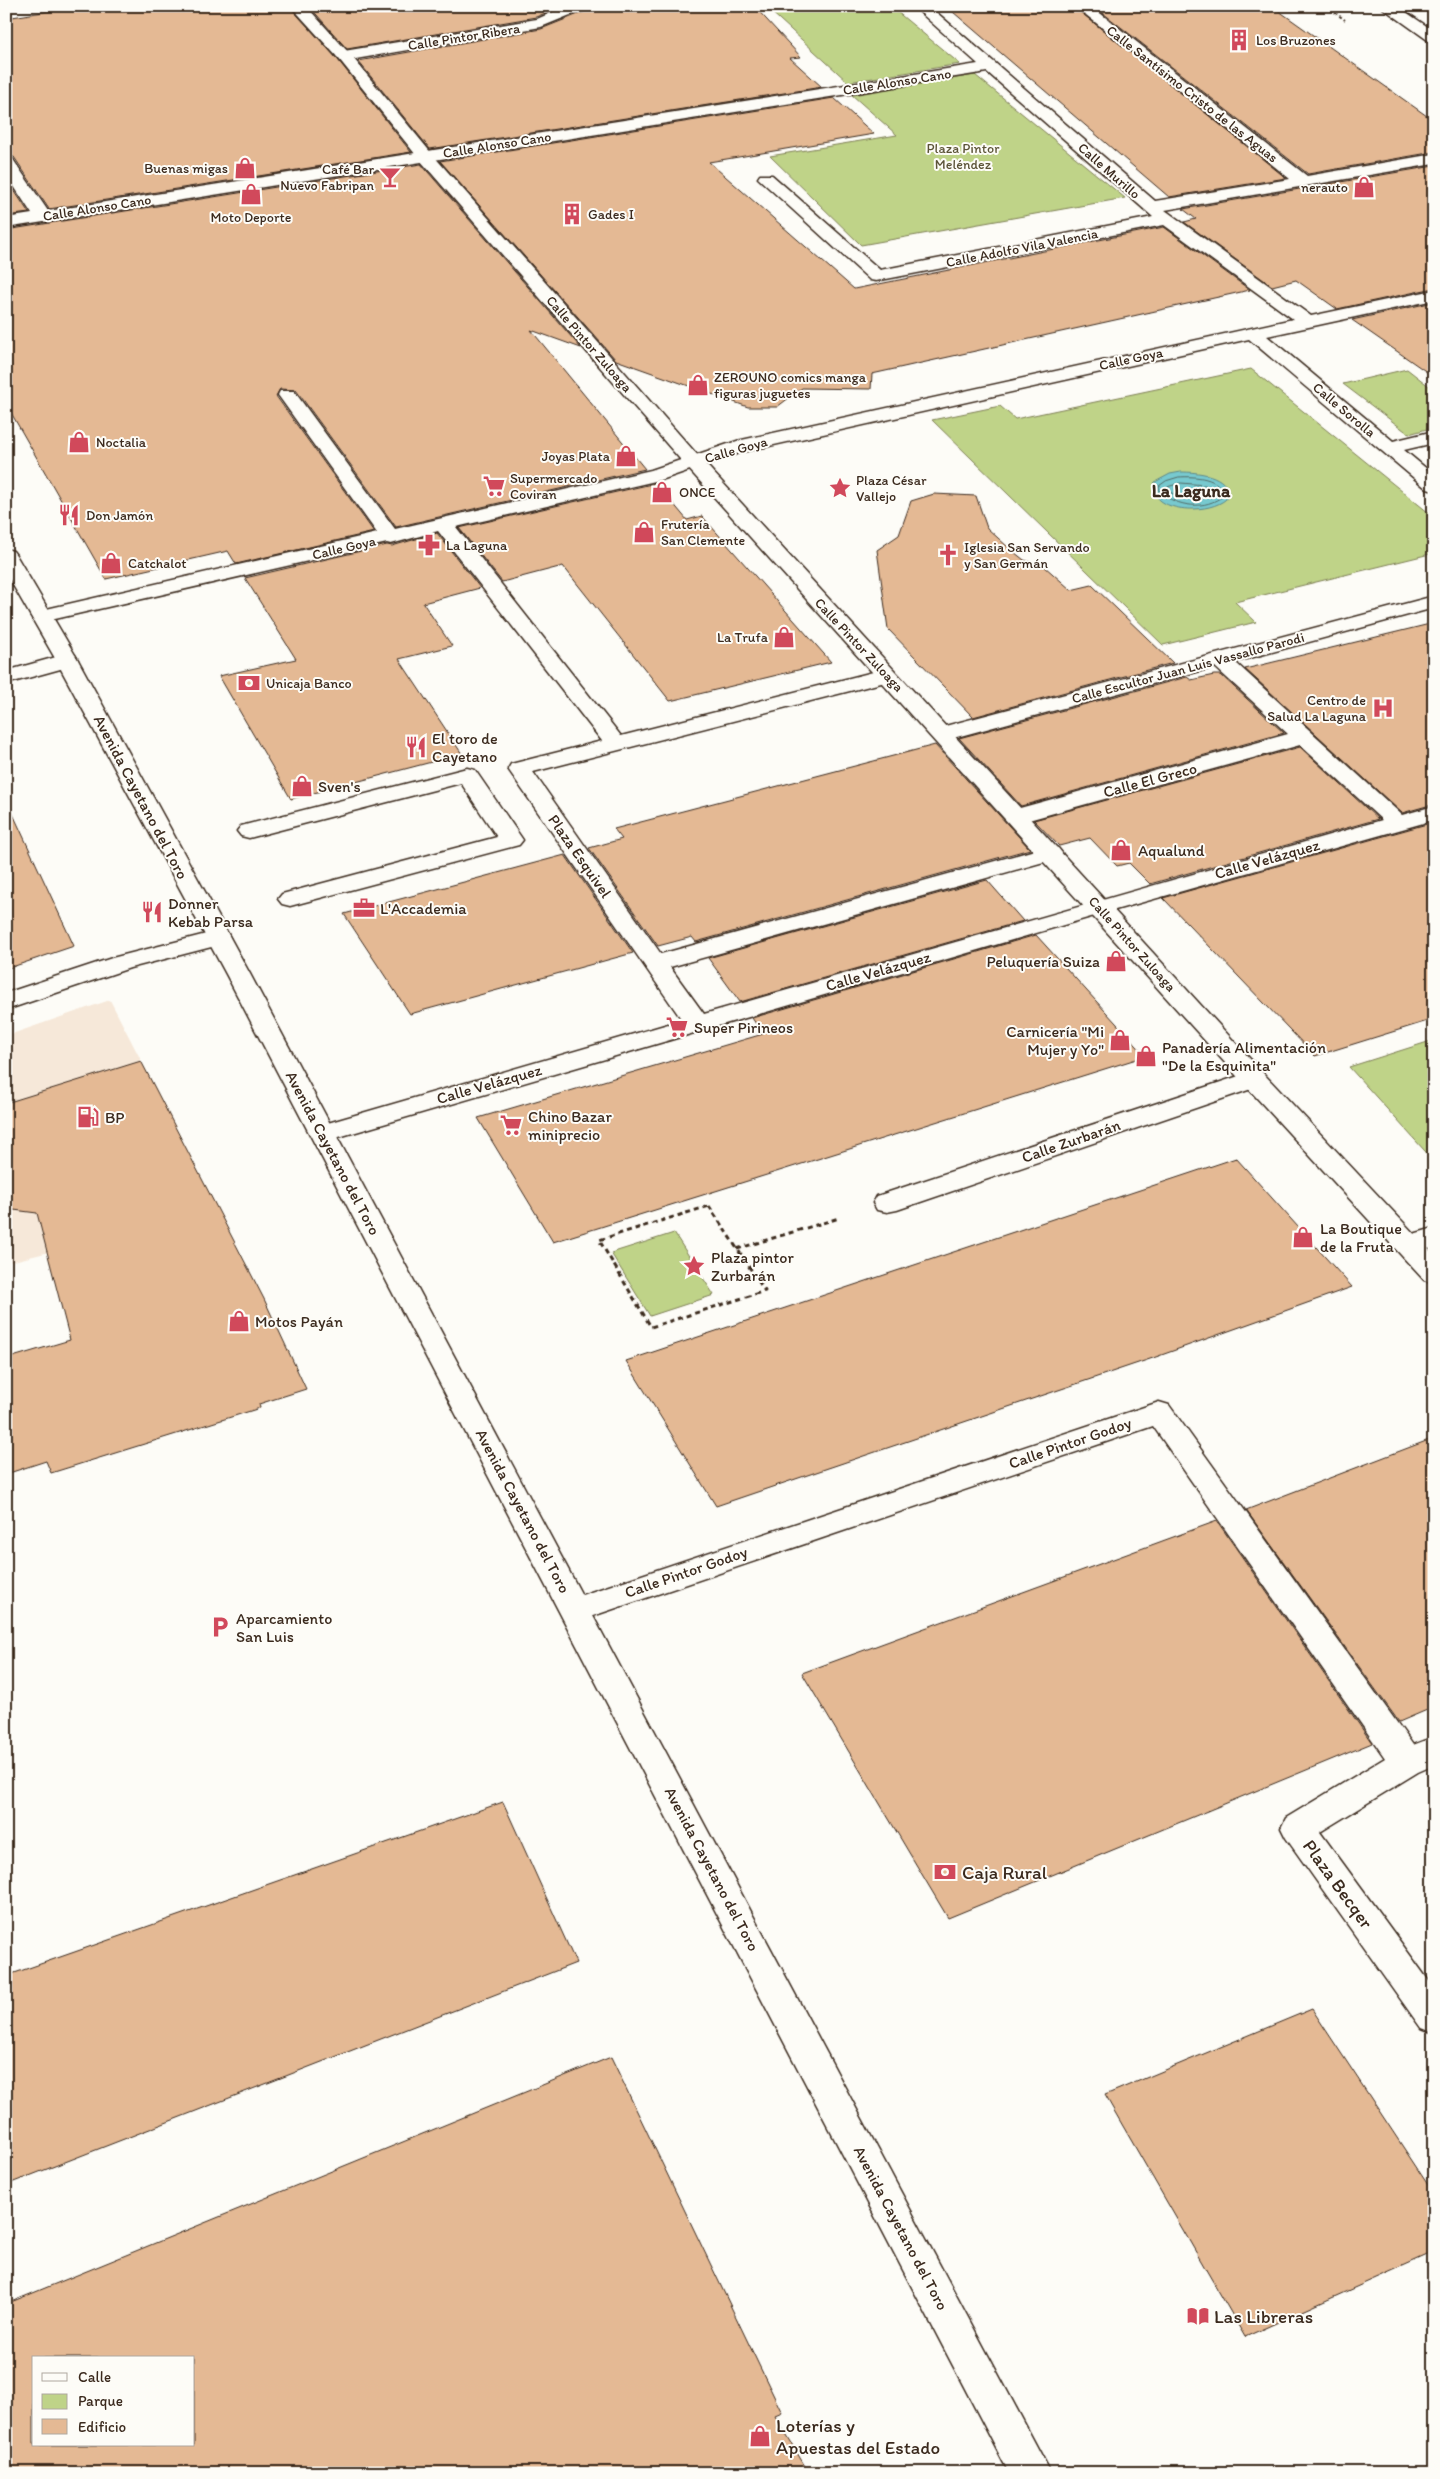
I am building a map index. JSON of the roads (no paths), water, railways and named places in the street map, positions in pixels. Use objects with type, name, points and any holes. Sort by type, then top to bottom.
[{"type":"street","name":"Calle Pintor Zuloaga","points":[[298,6],[344,56],[426,157],[693,462],[885,675],[1017,816],[1254,1079],[1421,1241],[1434,1272]]},
{"type":"street","name":"Calle Pintor Ribera","points":[[344,56],[541,23],[580,6]]},
{"type":"street","name":"Calle Murillo","points":[[920,6],[1151,207],[1308,322]]},
{"type":"street","name":"Calle Santísimo Cristo de las Aguas","points":[[1082,6],[1302,181]]},
{"type":"street","points":[[1387,6],[1434,38]]},
{"type":"street","name":"Calle Alonso Cano","points":[[6,223],[988,67]]},
{"type":"street","points":[[1151,207],[1434,159]]},
{"type":"street","points":[[6,161],[43,217]]},
{"type":"street","name":"Calle Adolfo Vila Valencia","points":[[766,178],[876,276],[1168,219]]},
{"type":"street","name":"Calle Goya","points":[[42,616],[391,538],[657,475],[747,445],[1145,356],[1434,295]]},
{"type":"street","name":"Calle Sorolla","points":[[1254,334],[1434,485]]},
{"type":"street","points":[[287,395],[391,538]]},
{"type":"street","points":[[1389,448],[1434,437]]},
{"type":"street","points":[[444,525],[615,743]]},
{"type":"street","name":"Avenida Cayetano del Toro","points":[[6,555],[67,660],[323,1133],[1030,2473]]},
{"type":"street","name":"Calle Escultor Juan Luis Vassallo Parodi","points":[[942,734],[1434,602]]},
{"type":"street","points":[[6,678],[67,660]]},
{"type":"street","points":[[1220,660],[1293,740],[1397,822]]},
{"type":"street","name":"Plaza Esquivel","points":[[697,1023],[519,769],[885,675]]},
{"type":"street","name":"Calle El Greco","points":[[1017,816],[1293,740]]},
{"type":"street","points":[[249,831],[467,775],[511,840],[290,899]]},
{"type":"street","name":"Calle Velázquez","points":[[323,1133],[697,1023],[1434,812]]},
{"type":"street","points":[[655,963],[1050,853]]},
{"type":"street","points":[[6,1002],[122,963],[218,938]]},
{"type":"street","name":"Calle Zurbarán","points":[[887,1203],[1254,1079]]},
{"type":"street","name":"Calle Pintor Godoy","points":[[575,1610],[1159,1413],[1420,1757]]},
{"type":"street","name":"Plaza Becqer","points":[[1420,1757],[1298,1828],[1434,2017]]},
{"type":"water","points":[[1181,472],[1203,474],[1218,479],[1227,489],[1229,496],[1221,503],[1209,507],[1196,509],[1170,506],[1160,500],[1155,492],[1155,482],[1170,474]]},
{"type":"place","name":"Los Bruzones","points":[[1239,40]]},
{"type":"place","name":"Buenas migas","points":[[245,168]]},
{"type":"place","name":"Café Bar Nuevo Fabripan","points":[[390,177]]},
{"type":"place","name":"nerauto","points":[[1364,187]]},
{"type":"place","name":"Moto Deporte","points":[[251,194]]},
{"type":"place","name":"Gades I","points":[[572,214]]},
{"type":"place","name":"ZEROUNO comics manga figuras juguetes","points":[[698,385]]},
{"type":"place","name":"Noctalia","points":[[79,442]]},
{"type":"place","name":"Joyas Plata","points":[[626,456]]},
{"type":"place","name":"Supermercado Coviran","points":[[494,486]]},
{"type":"place","name":"Plaza César Vallejo","points":[[840,488]]},
{"type":"place","name":"ONCE","points":[[662,492]]},
{"type":"place","name":"Don Jamón","points":[[69,515]]},
{"type":"place","name":"Frutería San Clemente","points":[[644,532]]},
{"type":"place","name":"La Laguna","points":[[429,545]]},
{"type":"place","name":"Iglesia San Servando y San Germán","points":[[948,555]]},
{"type":"place","name":"Catchalot","points":[[111,563]]},
{"type":"place","name":"La Trufa","points":[[784,637]]},
{"type":"place","name":"Unicaja Banco","points":[[249,683]]},
{"type":"place","name":"Centro de Salud La Laguna","points":[[1383,708]]},
{"type":"place","name":"El toro de Cayetano","points":[[416,747]]},
{"type":"place","name":"Sven's","points":[[302,786]]},
{"type":"place","name":"Aqualund","points":[[1121,850]]},
{"type":"place","name":"L'Accademia","points":[[364,908]]},
{"type":"place","name":"Donner Kebab Parsa","points":[[152,912]]},
{"type":"place","name":"Peluquería Suiza","points":[[1116,961]]},
{"type":"place","name":"Super Pirineos","points":[[677,1027]]},
{"type":"place","name":"Carnicería \"Mi Mujer y Yo\"","points":[[1120,1040]]},
{"type":"place","name":"Panadería Alimentación \"De la Esquinita\"","points":[[1146,1056]]},
{"type":"place","name":"BP","points":[[88,1117]]},
{"type":"place","name":"Chino Bazar miniprecio","points":[[511,1125]]},
{"type":"place","name":"La Boutique de la Fruta","points":[[1303,1237]]},
{"type":"place","name":"Plaza pintor Zurbarán","points":[[694,1266]]},
{"type":"place","name":"Motos Payán","points":[[239,1321]]},
{"type":"place","name":"Aparcamiento San Luis","points":[[220,1627]]},
{"type":"place","name":"Caja Rural","points":[[945,1872]]},
{"type":"place","name":"Las Libreras","points":[[1198,2316]]},
{"type":"place","name":"Loterías y Apuestas del Estado","points":[[760,2436]]},
{"type":"district","name":"La Laguna","points":[[1191,491]]},
{"type":"park label","name":"Plaza Pintor Meléndez","points":[[963,156]]}]
